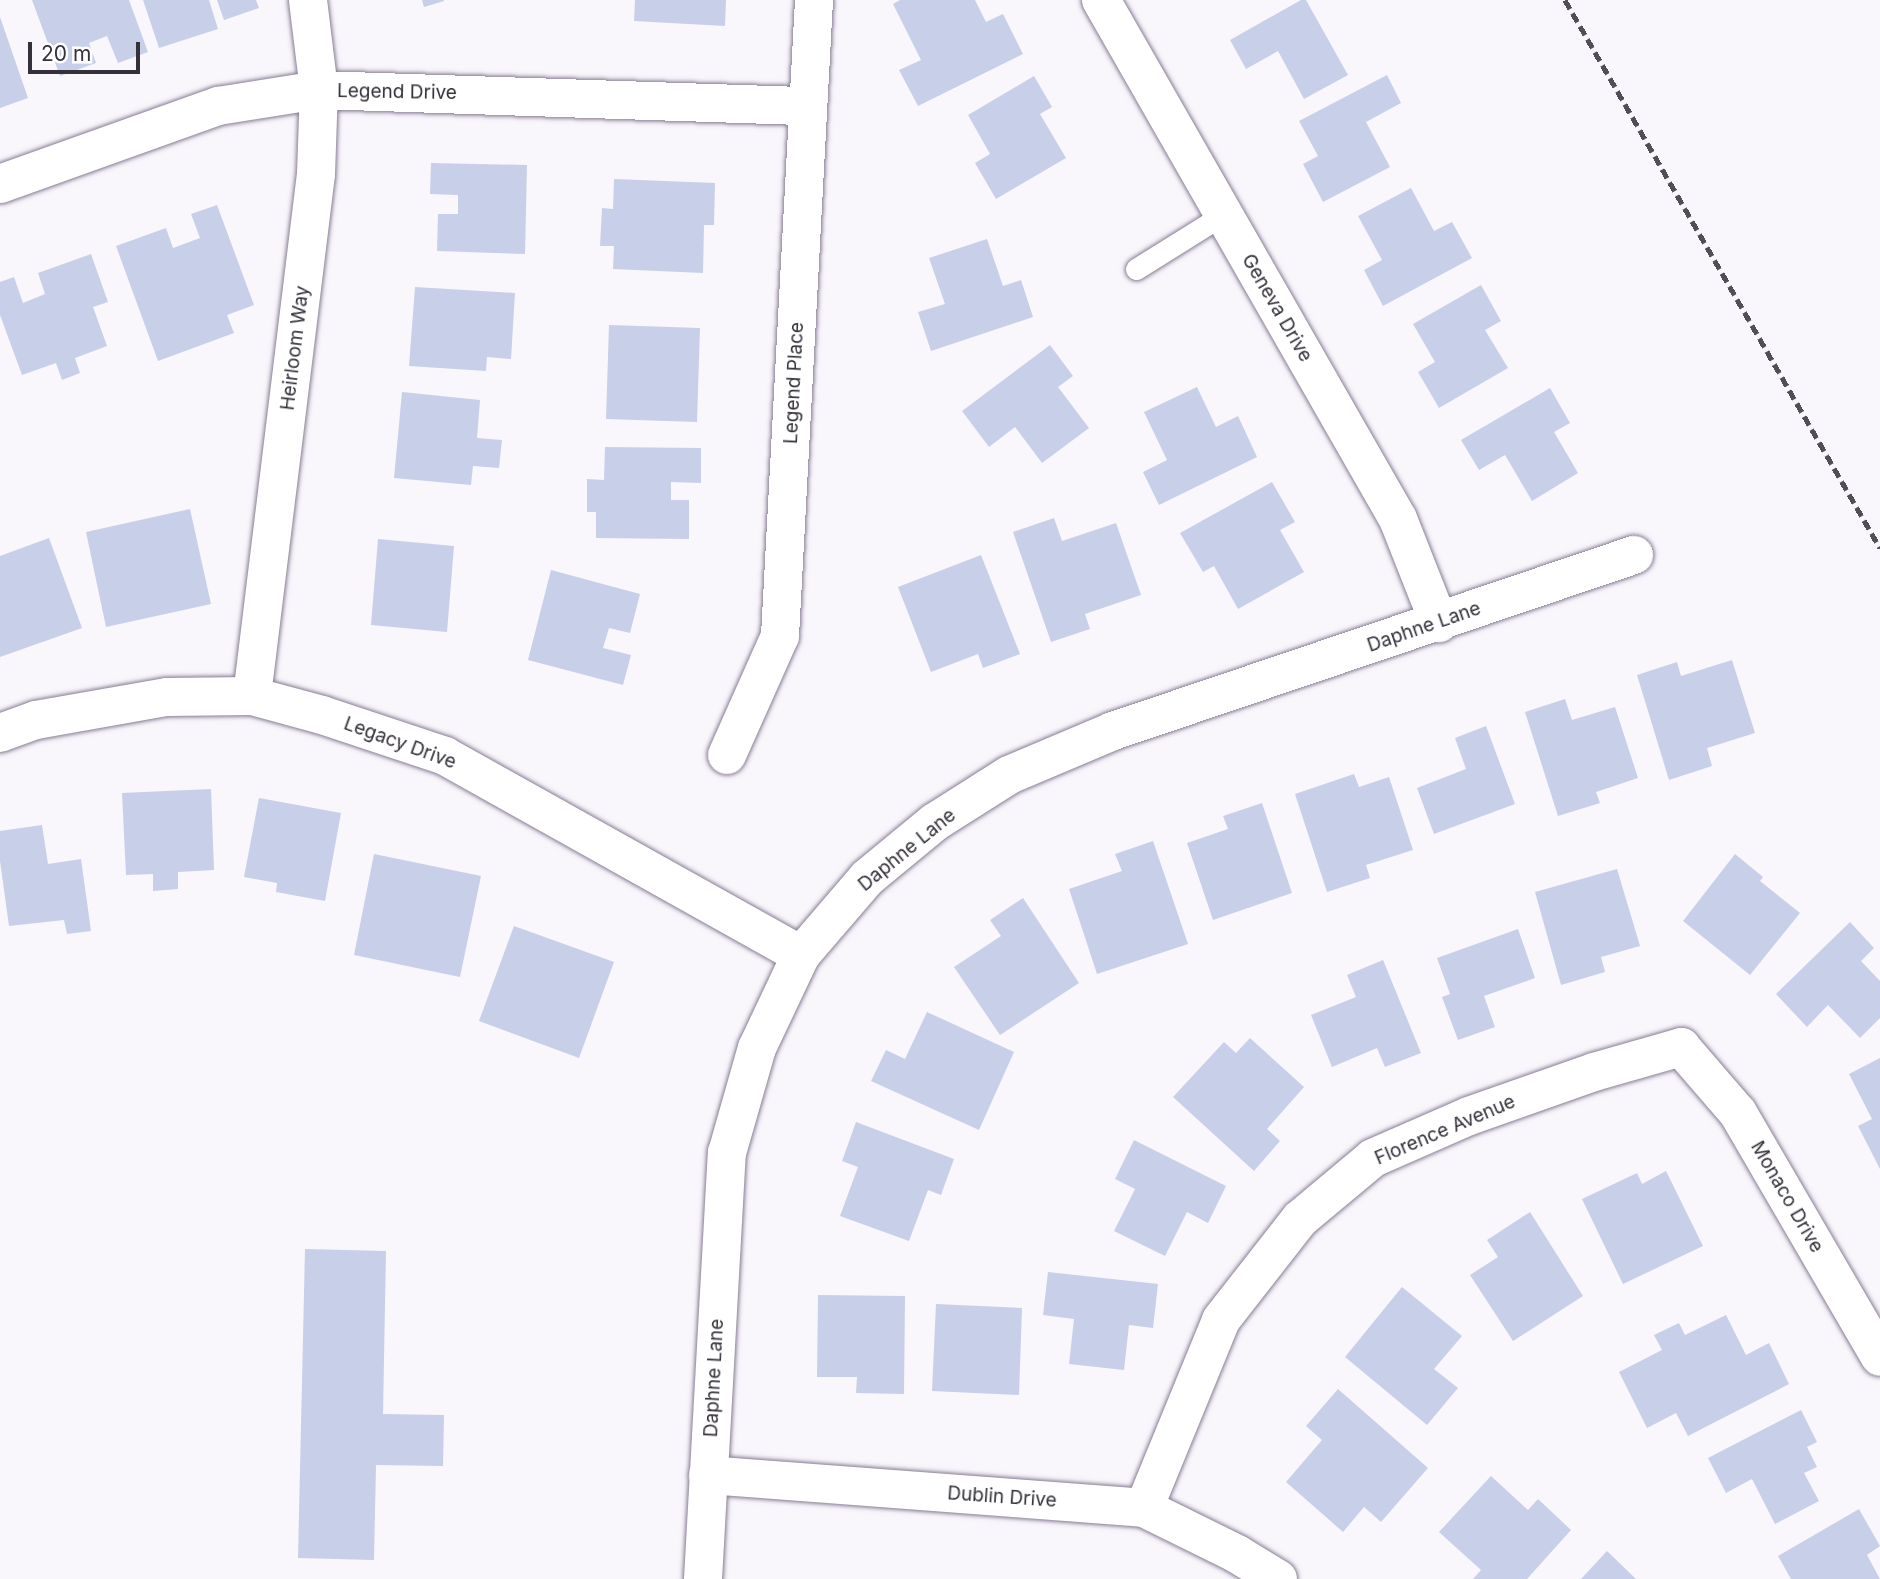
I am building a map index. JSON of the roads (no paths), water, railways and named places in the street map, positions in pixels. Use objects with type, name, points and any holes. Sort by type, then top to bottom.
[{"type":"street","name":"Heirloom Way","points":[[252,696],[316,174],[320,90],[308,0]]},
{"type":"street","name":"Legend Place","points":[[727,755],[780,636],[814,0]]},
{"type":"street","name":"Geneva Drive","points":[[1101,0],[1398,519],[1439,622]]},
{"type":"street","name":"Legend Drive","points":[[0,184],[218,106],[320,90],[808,106]]},
{"type":"street","name":"Daphne Lane","points":[[703,1579],[727,1153],[757,1048],[801,955],[867,878],[935,822],[1009,775],[1113,731],[1634,555]]},
{"type":"street","name":"Legacy Drive","points":[[0,733],[36,720],[167,697],[252,696],[322,715],[445,756],[801,955]]},
{"type":"street","name":"Monaco Drive","points":[[1681,1047],[1738,1113],[1880,1357]]},
{"type":"street","name":"Florence Avenue","points":[[1144,1508],[1221,1320],[1300,1219],[1373,1158],[1469,1116],[1594,1072],[1681,1047]]},
{"type":"street","name":"Dublin Drive","points":[[708,1475],[1144,1508],[1237,1554],[1278,1579]]},
{"type":"lane","points":[[1136,268],[1224,214]]},
{"type":"railway","points":[[1565,0],[1880,548]]}]
